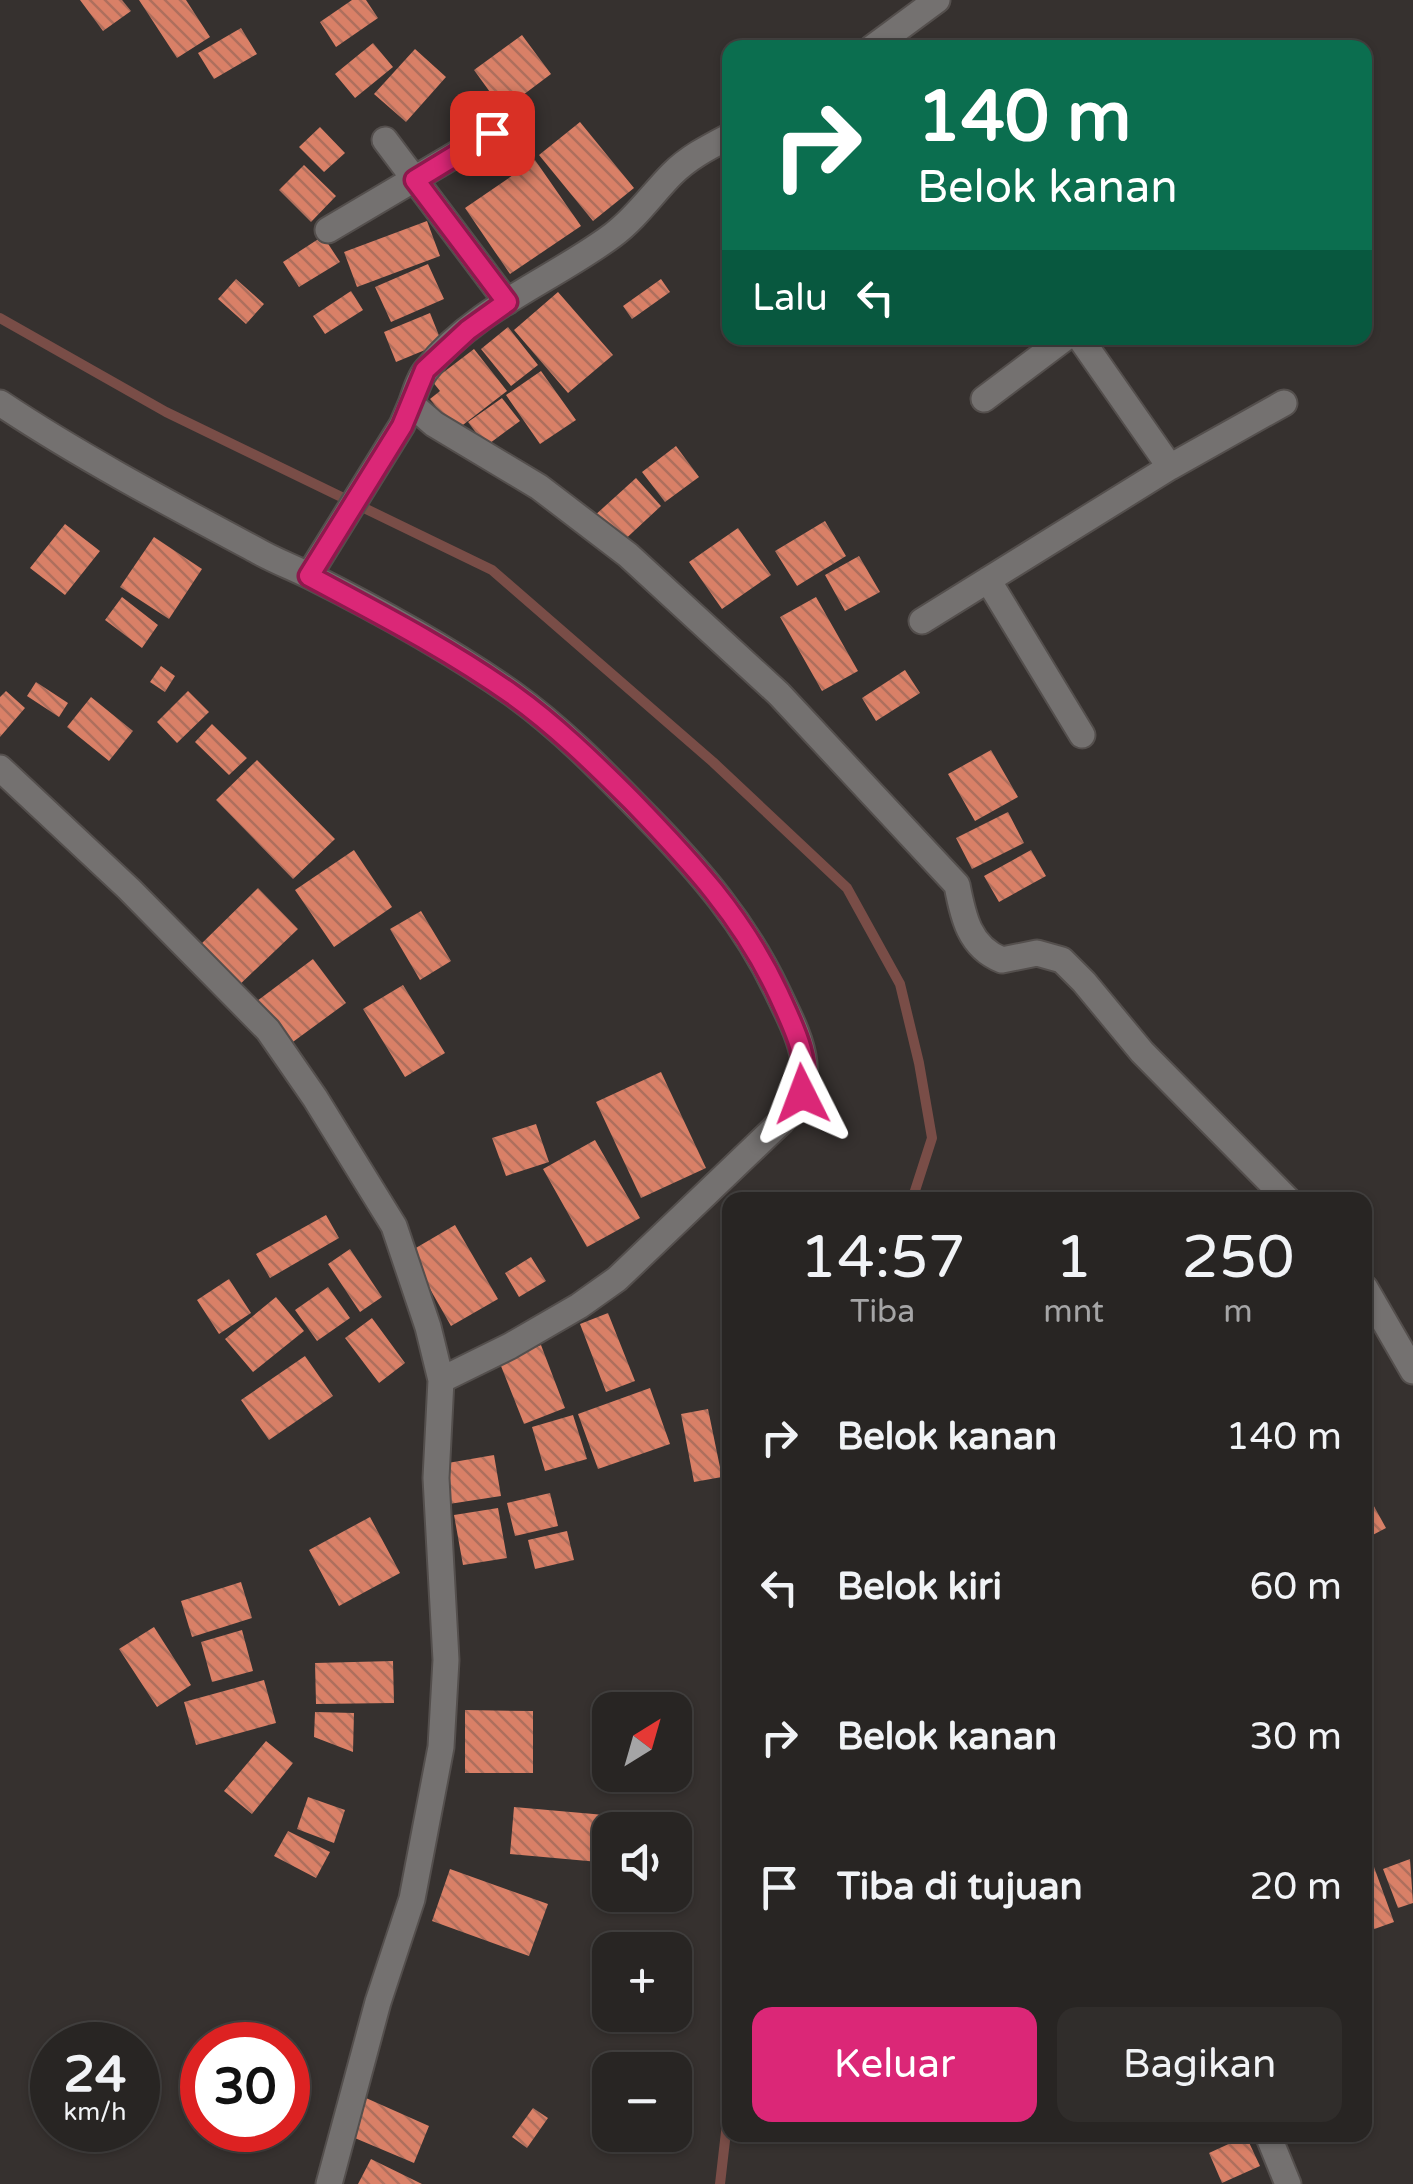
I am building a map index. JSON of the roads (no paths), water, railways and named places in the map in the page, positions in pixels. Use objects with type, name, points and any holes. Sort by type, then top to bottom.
[{"type":"street","points":[[887,40],[937,0]]},
{"type":"street","points":[[328,230],[492,133]]},
{"type":"street","points":[[385,140],[507,302]]},
{"type":"street","points":[[309,576],[406,414],[425,370],[468,330],[507,302],[568,268],[618,231],[676,171],[700,151],[722,140]]},
{"type":"street","points":[[984,399],[1056,345]]},
{"type":"street","points":[[1085,345],[1170,467]]},
{"type":"street","points":[[0,403],[258,552],[442,648],[515,696],[600,768],[683,853],[757,948],[787,1013],[806,1068],[802,1094],[782,1122],[617,1279],[510,1346],[442,1380]]},
{"type":"street","points":[[922,621],[1170,467],[1284,403]]},
{"type":"street","points":[[406,414],[434,424],[538,487],[584,520],[708,628],[779,694],[957,885],[966,927],[988,952],[1002,960],[1038,953],[1062,960],[1142,1052],[1280,1192]]},
{"type":"street","points":[[988,580],[1082,735]]},
{"type":"street","points":[[0,768],[129,889],[268,1030],[394,1226],[442,1380],[436,1478],[446,1660],[440,1747],[412,1899],[378,2002],[329,2184]]},
{"type":"street","points":[[1372,1300],[1413,1371]]},
{"type":"street","points":[[1271,2142],[1288,2184]]},
{"type":"waterway","points":[[0,318],[166,412],[492,570],[713,762],[847,888],[900,984],[919,1063],[932,1138],[915,1192]]},
{"type":"waterway","points":[[720,2184],[725,2142]]}]
